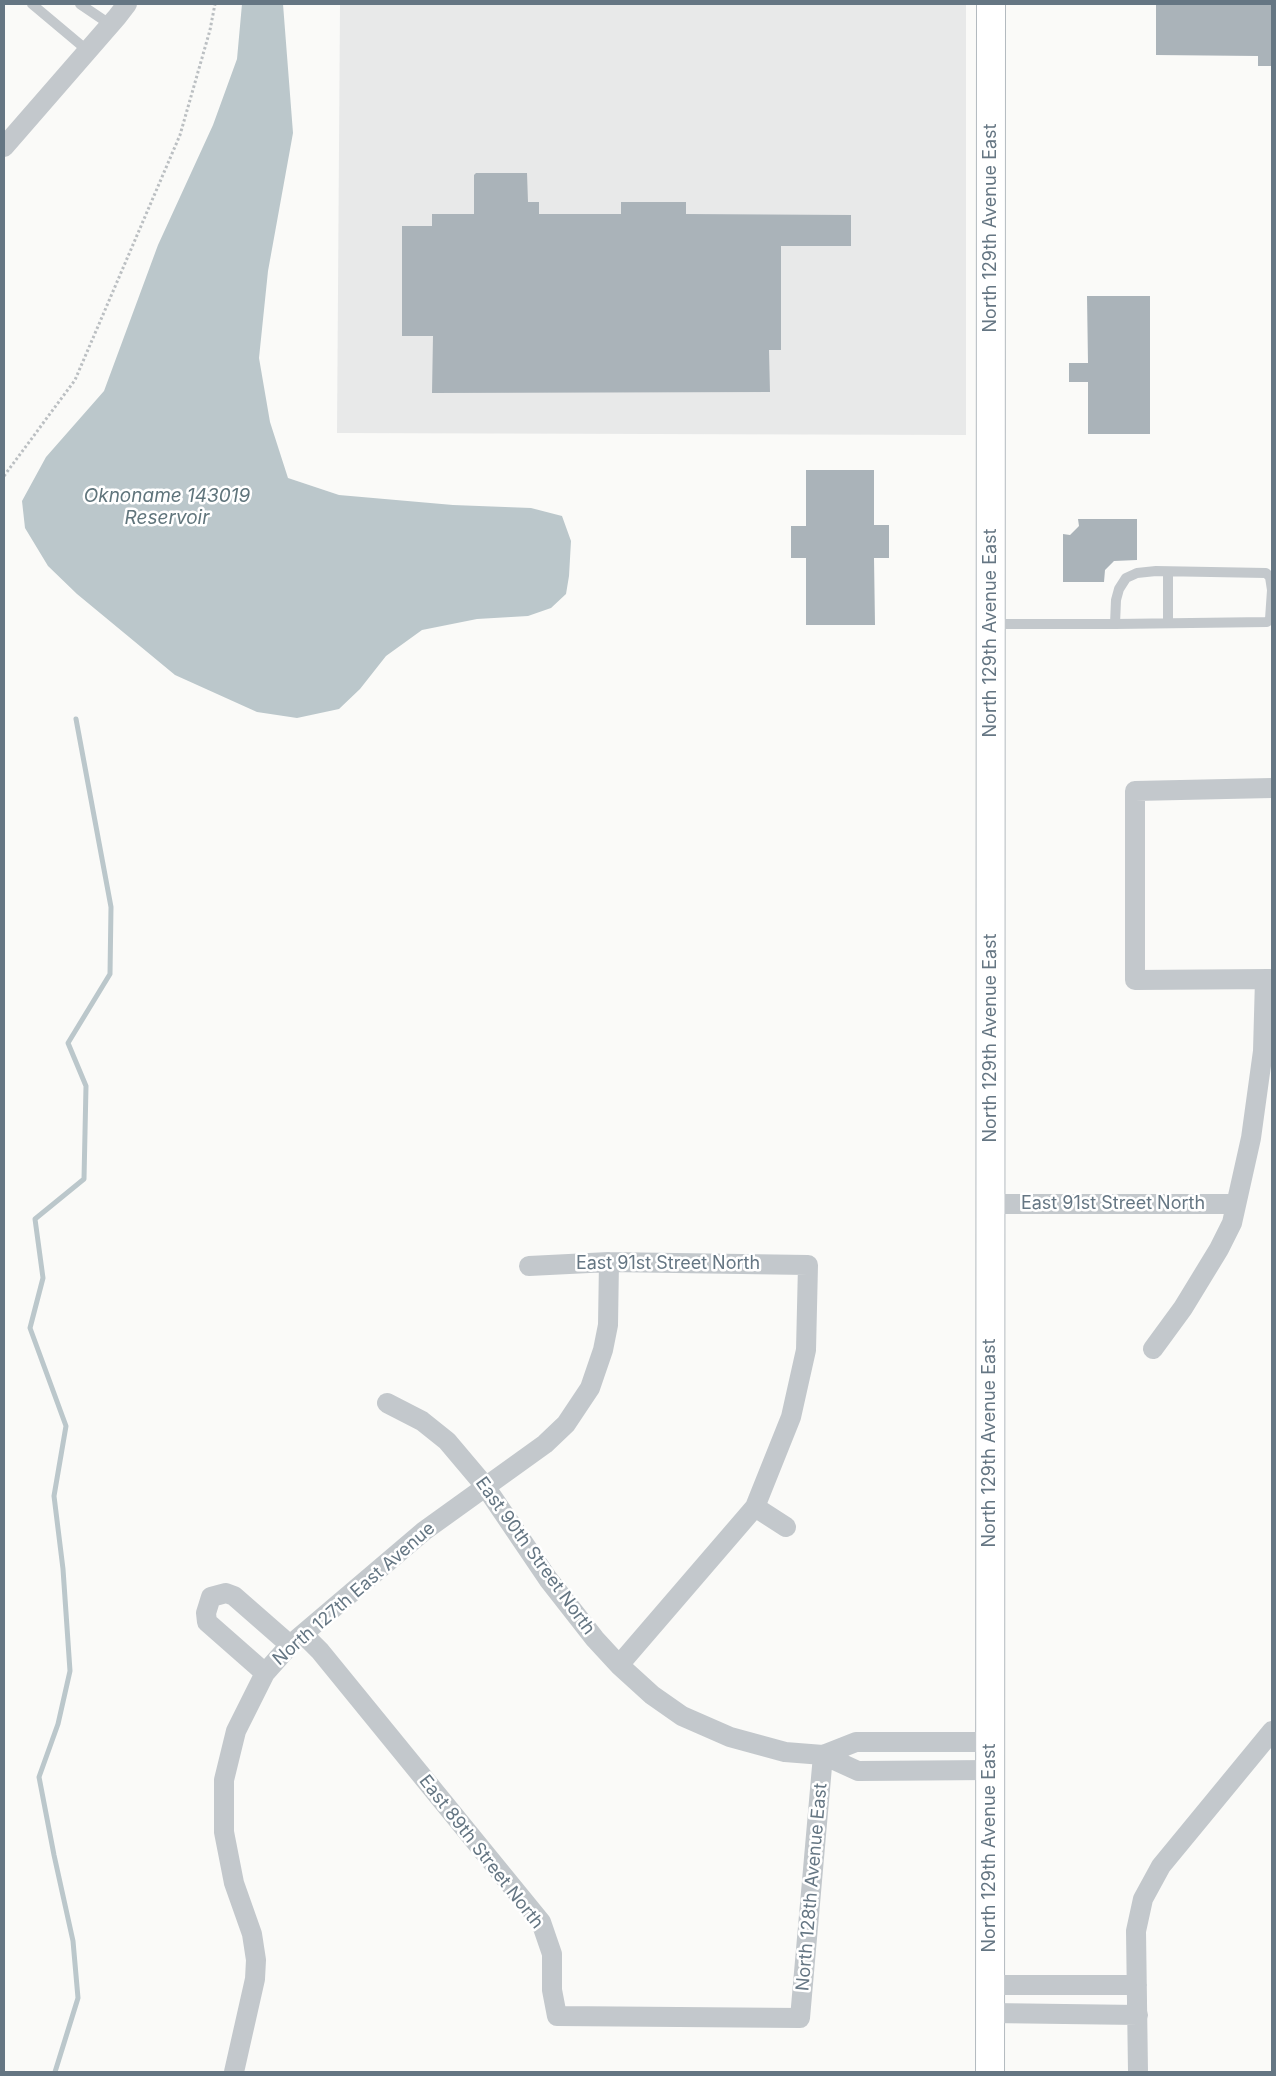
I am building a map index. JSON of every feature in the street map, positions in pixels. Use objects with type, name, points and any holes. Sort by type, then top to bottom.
[{"type":"main road","name":"North 129th Avenue East","points":[[990,2072],[991,4]]},
{"type":"street","points":[[4,147],[111,25],[127,4]]},
{"type":"street","points":[[1153,1350],[1183,1308],[1219,1249],[1232,1223],[1251,1138],[1263,1051],[1268,979],[1135,980],[1135,791],[1272,788]]},
{"type":"street","name":"East 91st Street North","points":[[990,1204],[1235,1204]]},
{"type":"street","name":"East 91st Street North","points":[[529,1266],[609,1262],[808,1264],[806,1350],[791,1417],[755,1507]]},
{"type":"street","name":"North 127th East Avenue","points":[[234,2072],[255,1979],[256,1960],[252,1934],[234,1883],[224,1832],[224,1780],[236,1731],[265,1673],[297,1639],[424,1531],[544,1444],[566,1424],[590,1388],[604,1350],[608,1325],[609,1262]]},
{"type":"street","name":"East 90th Street North","points":[[387,1403],[422,1421],[447,1441],[485,1486],[548,1579],[595,1639],[619,1665],[652,1695],[682,1716],[730,1737],[785,1752],[823,1755],[858,1770],[990,1770]]},
{"type":"street","points":[[619,1665],[755,1507],[786,1527]]},
{"type":"street","points":[[265,1673],[207,1622],[206,1613],[211,1597],[226,1593],[234,1596],[297,1639]]},
{"type":"street","name":"East 89th Street North","points":[[297,1639],[320,1651],[541,1922],[552,1954],[552,1990],[557,2016],[800,2018]]},
{"type":"street","points":[[1138,2072],[1136,1931],[1143,1899],[1161,1866],[1272,1731]]},
{"type":"street","name":"East 90th Street North","points":[[823,1755],[856,1742],[990,1742]]},
{"type":"street","name":"North 128th Avenue East","points":[[800,2018],[823,1755]]},
{"type":"street","points":[[991,1986],[1137,1985]]},
{"type":"street","points":[[991,2013],[1138,2015]]},
{"type":"lane","points":[[32,4],[88,51]]},
{"type":"lane","points":[[80,4],[111,25]]},
{"type":"lane","points":[[991,624],[1115,624],[1267,622],[1270,619],[1272,590],[1270,577],[1266,573],[1156,571],[1137,573],[1126,578],[1119,588],[1116,600],[1115,624]]},
{"type":"lane","points":[[1168,572],[1168,623]]},
{"type":"path","points":[[4,476],[75,380],[180,135],[210,30],[215,4]]},
{"type":"shaded area","points":[[340,4],[966,4],[966,435],[337,433]]},
{"type":"water","name":"Oknoname 143019 Reservoir","points":[[242,4],[283,4],[293,133],[268,271],[259,358],[270,422],[288,478],[339,495],[453,505],[531,508],[562,516],[571,541],[566,594],[551,608],[528,616],[477,619],[422,630],[386,656],[360,689],[339,709],[297,718],[257,712],[175,675],[77,594],[48,566],[25,528],[22,501],[46,457],[104,391],[158,245],[213,125],[237,59]]},
{"type":"building","points":[[1156,4],[1272,4],[1272,66],[1258,66],[1258,56],[1156,55]]},
{"type":"building","points":[[476,173],[527,173],[528,202],[539,202],[539,214],[621,214],[621,202],[686,202],[686,214],[851,215],[851,246],[781,246],[781,350],[769,350],[770,392],[432,393],[433,336],[402,336],[402,226],[432,226],[432,214],[474,214],[474,175]]},
{"type":"building","points":[[1087,296],[1150,296],[1150,434],[1088,434],[1088,382],[1069,382],[1069,363],[1088,363]]},
{"type":"building","points":[[806,470],[874,470],[874,525],[889,525],[889,558],[874,558],[875,625],[806,625],[806,558],[791,558],[791,526],[806,526]]},
{"type":"building","points":[[1078,519],[1137,519],[1137,560],[1114,561],[1105,570],[1104,582],[1063,582],[1063,534],[1070,535],[1079,526]]},
{"type":"waterway","points":[[55,2072],[78,1998],[73,1941],[39,1777],[58,1724],[70,1671],[63,1569],[54,1496],[66,1426],[30,1328],[43,1278],[35,1219],[84,1179],[86,1086],[68,1043],[110,974],[111,907],[76,719]]}]
